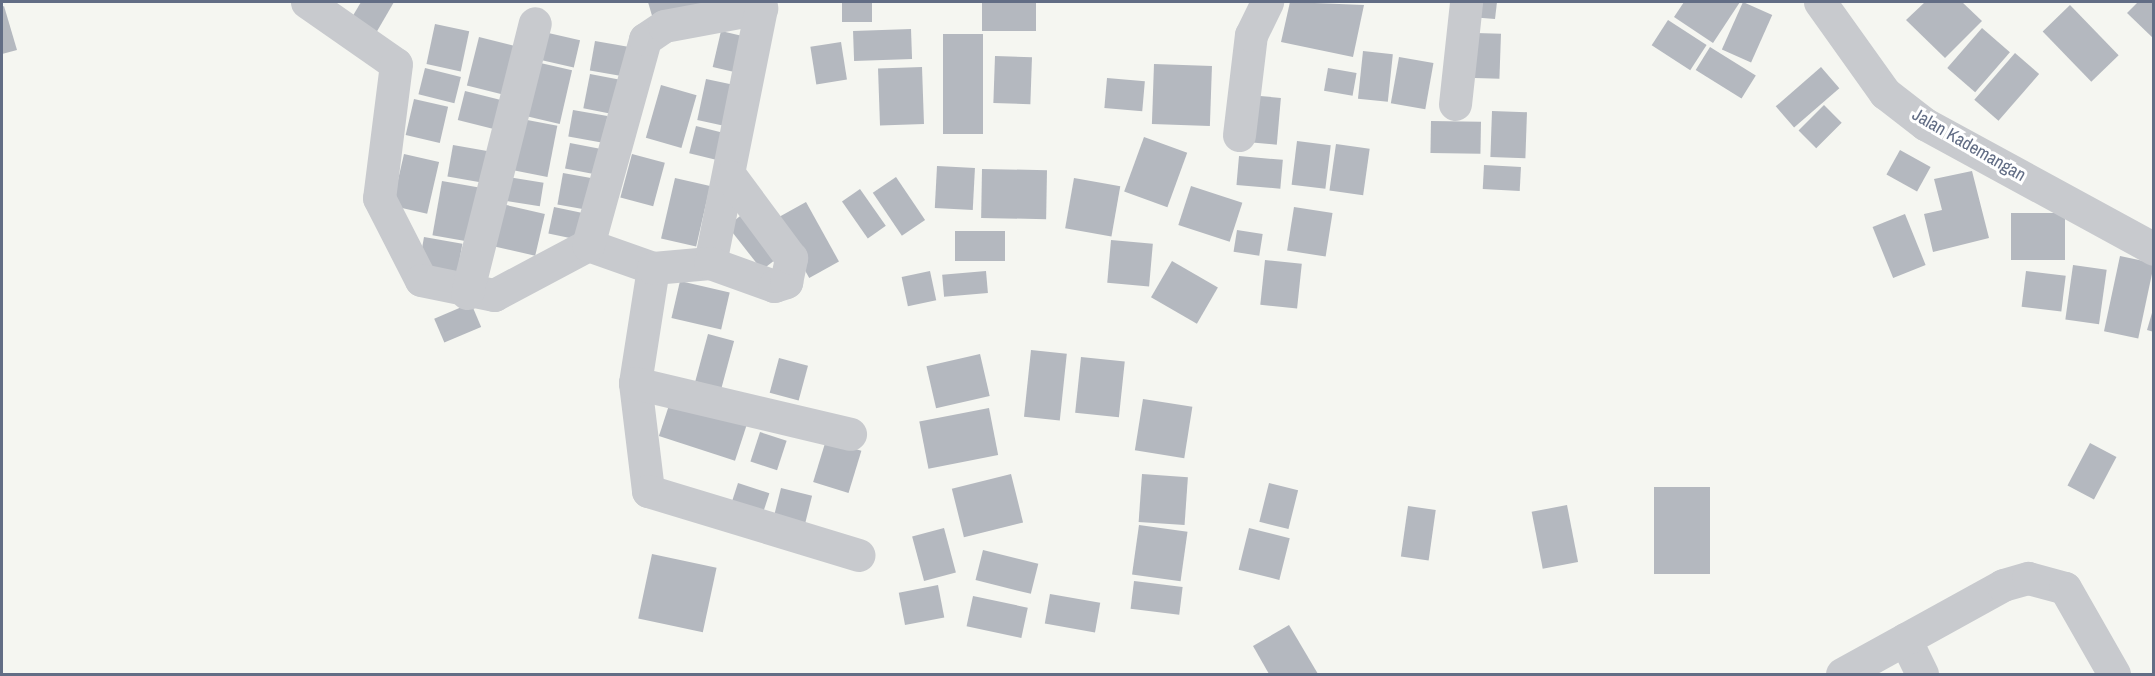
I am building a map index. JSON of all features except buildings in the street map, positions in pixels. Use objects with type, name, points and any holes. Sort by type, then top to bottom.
[{"type":"street","points":[[307,2],[396,64],[379,182],[381,205],[421,280],[467,293],[494,295],[588,245],[645,39],[664,26],[762,8],[731,177],[710,262]]},
{"type":"street","points":[[1239,135],[1251,35],[1267,2]]},
{"type":"street","points":[[1455,104],[1466,2]]},
{"type":"street","name":"Jalan Kademangan","points":[[1820,2],[1885,93],[1917,118],[2154,249]]},
{"type":"street","points":[[467,293],[535,22]]},
{"type":"street","points":[[588,245],[653,268],[710,262],[774,286],[791,275],[791,258],[731,177]]},
{"type":"street","points":[[653,268],[635,383],[648,491],[858,555]]},
{"type":"street","points":[[635,383],[850,434]]},
{"type":"street","points":[[1842,675],[2003,585],[2036,579],[2065,588],[2114,675]]},
{"type":"street","points":[[1905,639],[1922,675]]}]
